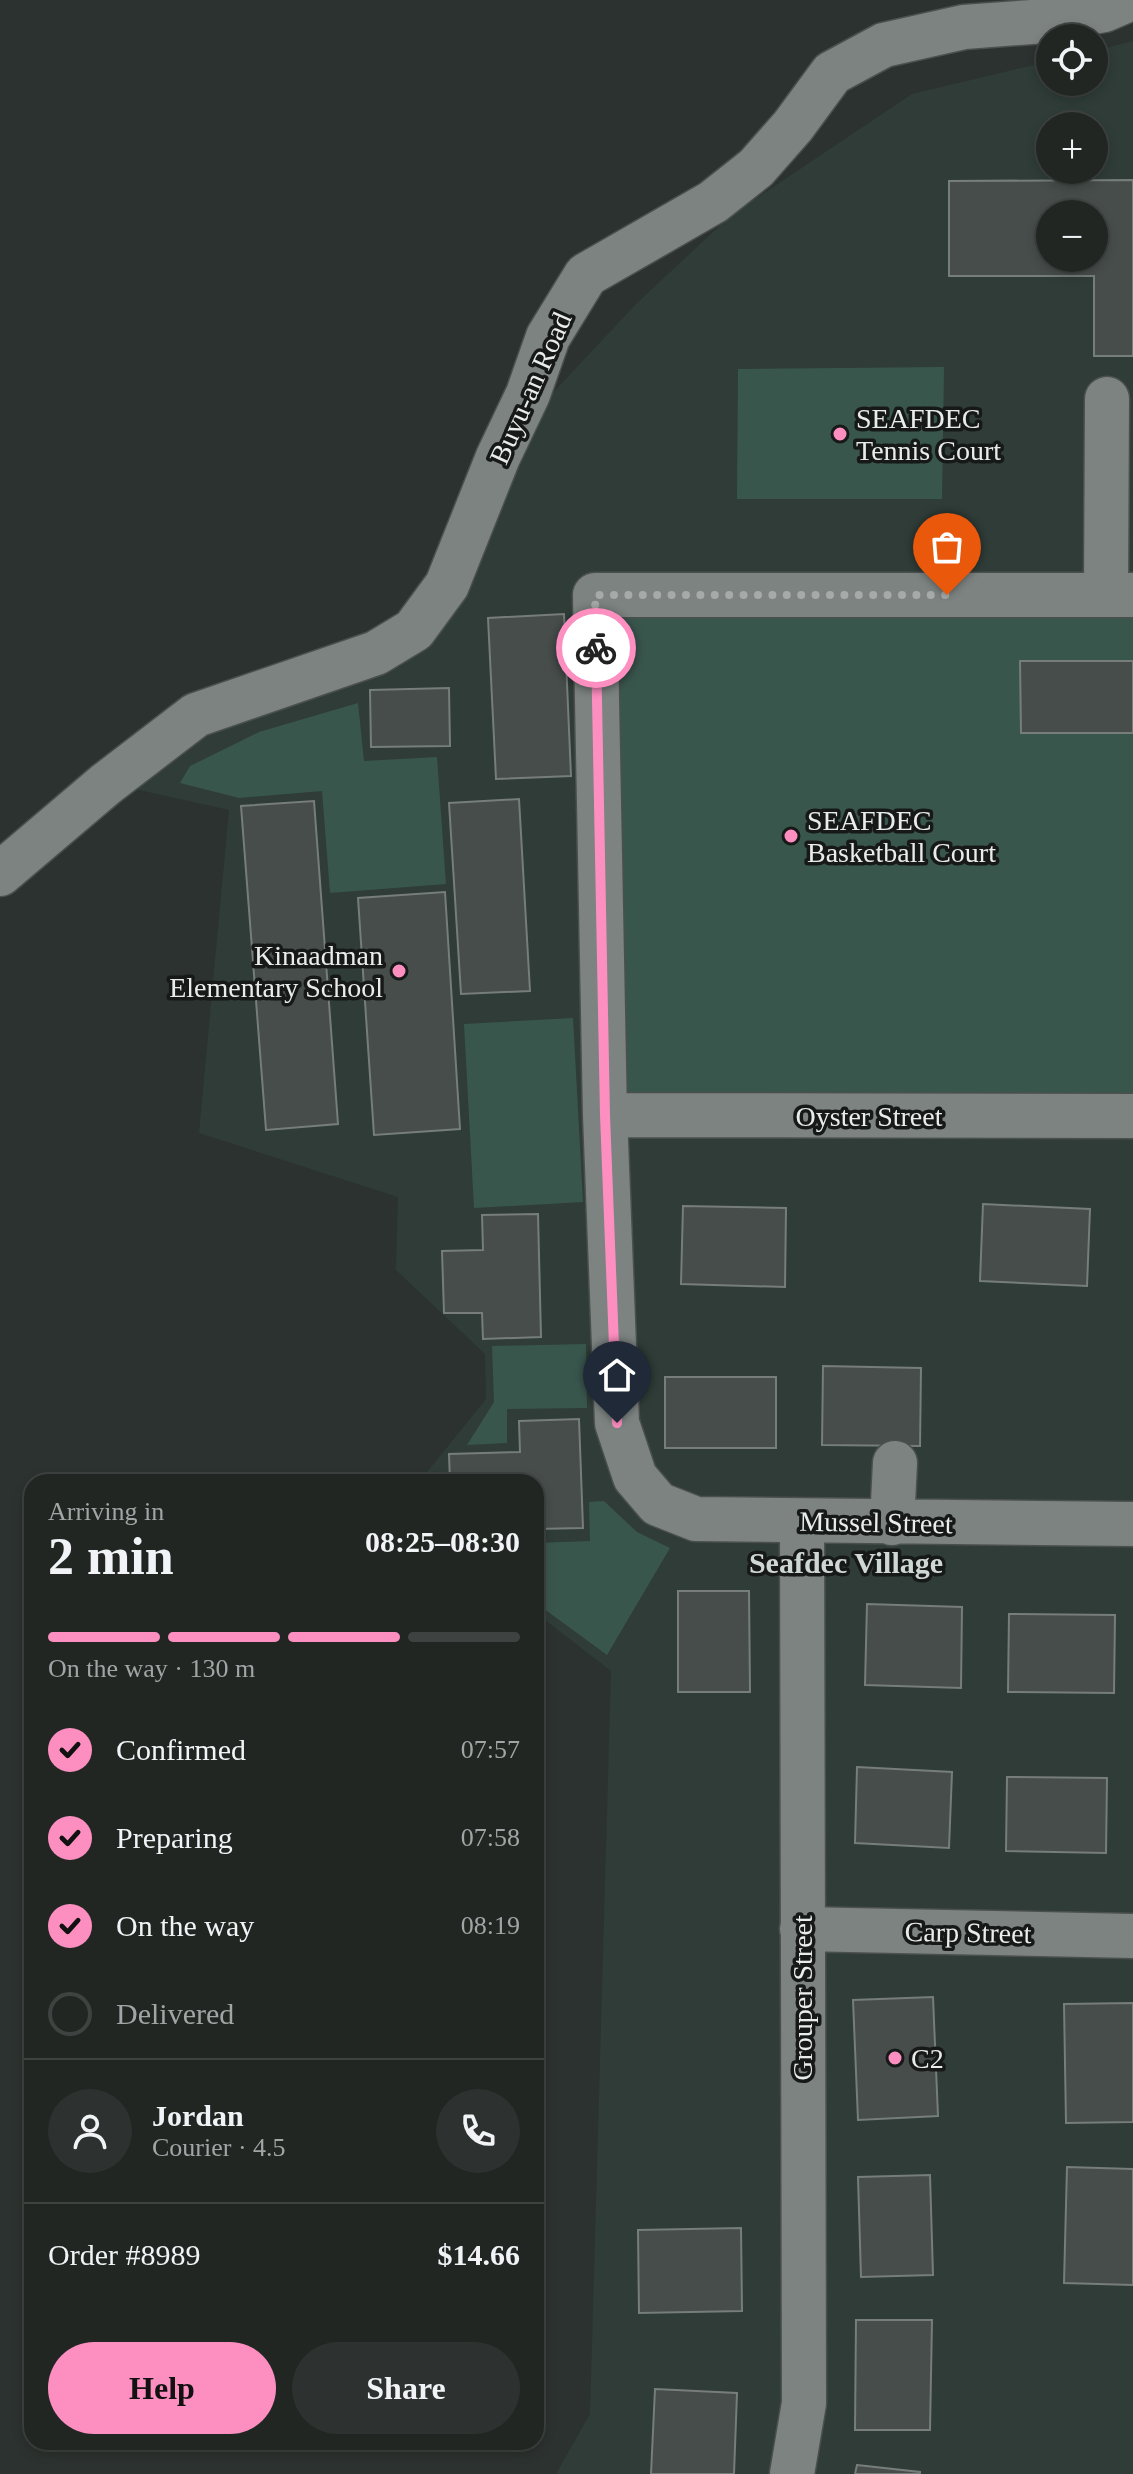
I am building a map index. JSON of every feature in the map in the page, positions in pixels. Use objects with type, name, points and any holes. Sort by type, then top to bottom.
[{"type":"street","name":"Buyu-an Road","points":[[0,874],[106,784],[196,715],[376,653],[414,630],[447,585],[498,457],[528,394],[548,337],[586,275],[713,202],[756,168],[793,126],[832,73],[884,45],[964,27],[1045,21],[1104,10],[1127,0]]},
{"type":"street","points":[[605,1115],[595,595],[1120,595],[1107,399]]},
{"type":"street","name":"Oyster Street","points":[[605,1115],[1133,1116]]},
{"type":"street","name":"Mussel Street","points":[[605,1115],[617,1423],[635,1477],[658,1504],[696,1519],[1133,1524]]},
{"type":"street","points":[[892,1523],[895,1463]]},
{"type":"street","name":"Grouper Street","points":[[792,2474],[804,2403],[802,1521]]},
{"type":"street","name":"Carp Street","points":[[802,1929],[1133,1936]]},
{"type":"shaded area","points":[[1133,41],[1133,2474],[556,2474],[590,2414],[611,1671],[544,1619],[544,1474],[425,1474],[486,1399],[485,1354],[396,1270],[398,1197],[199,1133],[229,810],[121,786],[221,714],[386,666],[545,401],[637,303],[730,216],[912,94],[1036,64],[1036,96],[1108,96],[1108,47]]},
{"type":"green space","name":"SEAFDEC Tennis Court","points":[[944,367],[942,499],[737,499],[738,369]]},
{"type":"green space","points":[[605,605],[1133,605],[1133,1107],[616,1105]]},
{"type":"green space","points":[[358,703],[364,761],[437,757],[446,884],[330,893],[322,791],[239,798],[180,783],[190,766],[259,732]]},
{"type":"green space","points":[[573,1018],[583,1202],[474,1208],[464,1024]]},
{"type":"green space","points":[[586,1344],[587,1408],[507,1409],[507,1443],[467,1445],[494,1402],[492,1346]]},
{"type":"green space","points":[[604,1501],[637,1532],[670,1548],[607,1655],[544,1609],[544,1543],[590,1541],[589,1502]]},
{"type":"building","points":[[1108,180],[1133,180],[1133,356],[1094,356],[1094,276],[949,276],[949,181],[1108,184]]},
{"type":"building","points":[[564,614],[571,776],[496,779],[488,618]]},
{"type":"building","points":[[1020,661],[1133,661],[1133,733],[1021,733]]},
{"type":"building","points":[[449,688],[450,746],[371,747],[370,690]]},
{"type":"building","points":[[519,799],[530,991],[461,994],[449,803]]},
{"type":"building","points":[[314,801],[338,1124],[266,1130],[241,806]]},
{"type":"building","points":[[445,892],[460,1129],[374,1135],[358,898]]},
{"type":"building","points":[[983,1204],[1090,1209],[1087,1286],[980,1281]]},
{"type":"building","points":[[683,1206],[786,1208],[785,1287],[681,1284]]},
{"type":"building","points":[[538,1214],[541,1337],[483,1339],[482,1313],[444,1313],[442,1251],[483,1250],[482,1215]]},
{"type":"building","points":[[823,1366],[921,1368],[920,1446],[822,1445]]},
{"type":"building","points":[[665,1377],[776,1377],[776,1448],[665,1448]]},
{"type":"building","points":[[579,1419],[583,1528],[544,1529],[544,1474],[450,1474],[449,1454],[520,1452],[519,1421]]},
{"type":"building","points":[[678,1591],[749,1591],[750,1692],[678,1692]]},
{"type":"building","points":[[867,1604],[962,1607],[961,1688],[865,1685]]},
{"type":"building","points":[[1009,1614],[1115,1615],[1114,1693],[1008,1692]]},
{"type":"building","points":[[857,1767],[952,1772],[949,1848],[855,1843]]},
{"type":"building","points":[[1007,1777],[1107,1778],[1106,1853],[1006,1851]]},
{"type":"building","name":"C2","points":[[933,1997],[938,2116],[858,2120],[853,2000]]},
{"type":"building","points":[[1133,2003],[1133,2122],[1066,2123],[1064,2004]]},
{"type":"building","points":[[1067,2167],[1133,2169],[1133,2285],[1064,2283]]},
{"type":"building","points":[[930,2175],[933,2275],[861,2277],[858,2177]]},
{"type":"building","points":[[741,2228],[742,2311],[639,2313],[638,2230]]},
{"type":"building","points":[[856,2320],[932,2320],[930,2430],[855,2430]]},
{"type":"building","points":[[655,2389],[737,2393],[734,2474],[651,2474]]},
{"type":"building","points":[[857,2465],[920,2472],[920,2474],[855,2474]]},
{"type":"way so far","points":[[596,648],[595,595],[947,595]]},
{"type":"place","name":"SEAFDEC Tennis Court","points":[[840,434]]},
{"type":"place","name":"SEAFDEC Basketball Court","points":[[791,836]]},
{"type":"place","name":"Kinaadman Elementary School","points":[[399,971]]},
{"type":"place","name":"C2","points":[[895,2058]]},
{"type":"district","name":"Seafdec Village","points":[[846,1563]]},
{"type":"route","points":[[596,648],[605,1115],[617,1423]]}]
